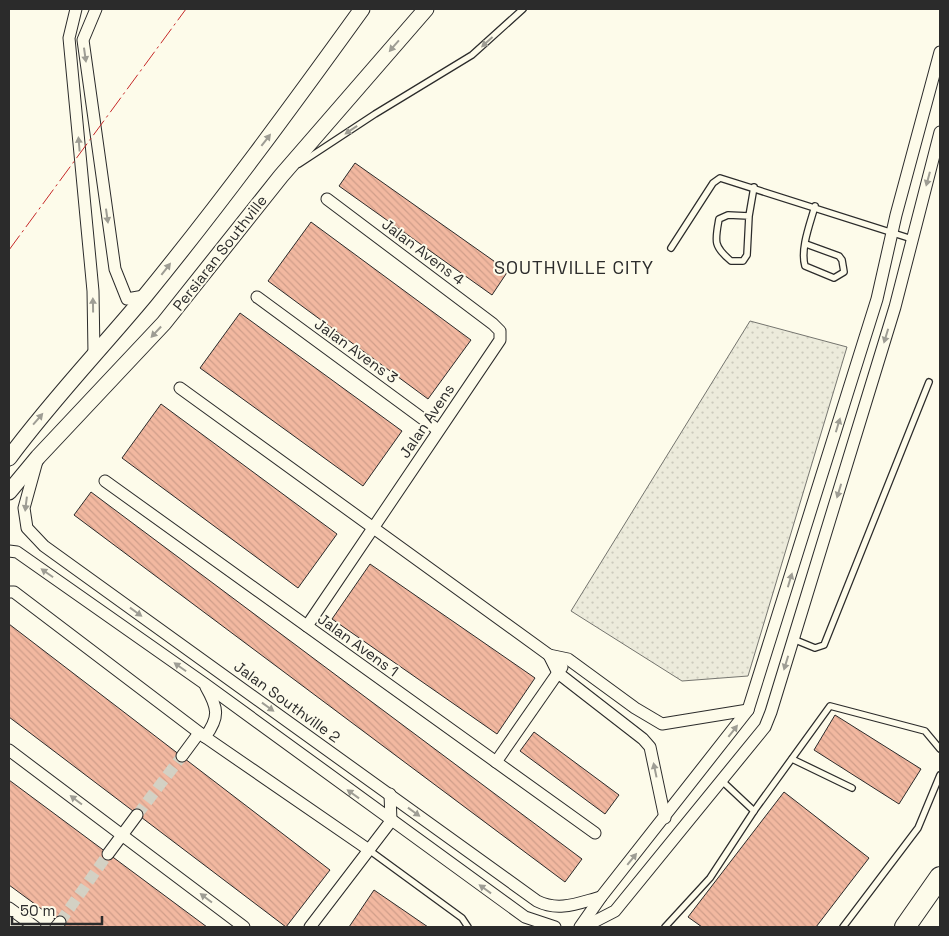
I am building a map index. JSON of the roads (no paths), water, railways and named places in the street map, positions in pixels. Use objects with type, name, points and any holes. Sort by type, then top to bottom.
[{"type":"highway","points":[[905,927],[940,877]]},
{"type":"main road","points":[[9,458],[30,429],[144,296],[276,127],[362,9]]},
{"type":"main road","name":"Persiaran Southville","points":[[9,492],[38,457],[164,323],[281,176],[426,9]]},
{"type":"street","points":[[76,9],[69,38],[93,291],[94,354]]},
{"type":"street","points":[[96,9],[83,40],[115,269],[127,299],[144,296]]},
{"type":"street","points":[[580,927],[601,897],[748,710],[877,299],[892,232],[940,52]]},
{"type":"street","points":[[584,927],[615,911],[764,727],[895,307],[940,132]]},
{"type":"street","name":"Jalan Avens 4","points":[[327,199],[500,331]]},
{"type":"street","name":"Jalan Avens 3","points":[[256,297],[438,430]]},
{"type":"street","name":"Jalan Avens","points":[[307,626],[500,340],[500,331]]},
{"type":"street","points":[[180,388],[374,526],[549,655],[568,659],[635,708],[662,724],[748,710]]},
{"type":"street","name":"Jalan Southville 2","points":[[38,457],[24,508],[27,528],[44,546],[537,901],[548,907],[562,908],[601,897]]},
{"type":"street","name":"Jalan Avens 1","points":[[105,481],[595,833]]},
{"type":"street","points":[[9,551],[17,552],[205,684],[527,922],[555,927]]},
{"type":"street","points":[[9,592],[14,592],[202,735],[369,850]]},
{"type":"street","points":[[549,655],[558,673],[650,747],[665,818]]},
{"type":"street","points":[[496,762],[568,659]]},
{"type":"street","points":[[589,698],[600,682]]},
{"type":"street","points":[[182,756],[216,718],[214,702],[205,684]]},
{"type":"street","points":[[624,725],[635,708]]},
{"type":"street","points":[[9,750],[244,927]]},
{"type":"street","points":[[310,927],[391,822],[390,794]]},
{"type":"street","points":[[108,854],[137,815]]},
{"type":"street","points":[[9,908],[35,927]]},
{"type":"lane","points":[[281,176],[375,114],[472,55],[523,9]]},
{"type":"lane","points":[[671,248],[713,183],[720,178],[815,206],[912,239]]},
{"type":"lane","points":[[749,216],[728,215],[719,219],[718,251],[731,261],[743,261],[747,256],[749,216],[754,187]]},
{"type":"lane","points":[[806,244],[838,256],[842,260],[844,272],[834,278],[805,266],[802,258],[815,206]]},
{"type":"lane","points":[[793,639],[815,648],[824,645],[929,382]]},
{"type":"lane","points":[[665,927],[710,878],[754,810],[830,706],[925,731],[940,749]]},
{"type":"lane","points":[[792,759],[852,788]]},
{"type":"lane","points":[[842,927],[918,828],[940,775]]},
{"type":"lane","points":[[721,780],[754,810]]},
{"type":"lane","points":[[369,850],[462,918],[468,927]]},
{"type":"tunnel","points":[[137,815],[182,756]]},
{"type":"tunnel","points":[[60,922],[108,854]]},
{"type":"district","name":"SOUTHVILLE CITY","points":[[574,268]]}]
